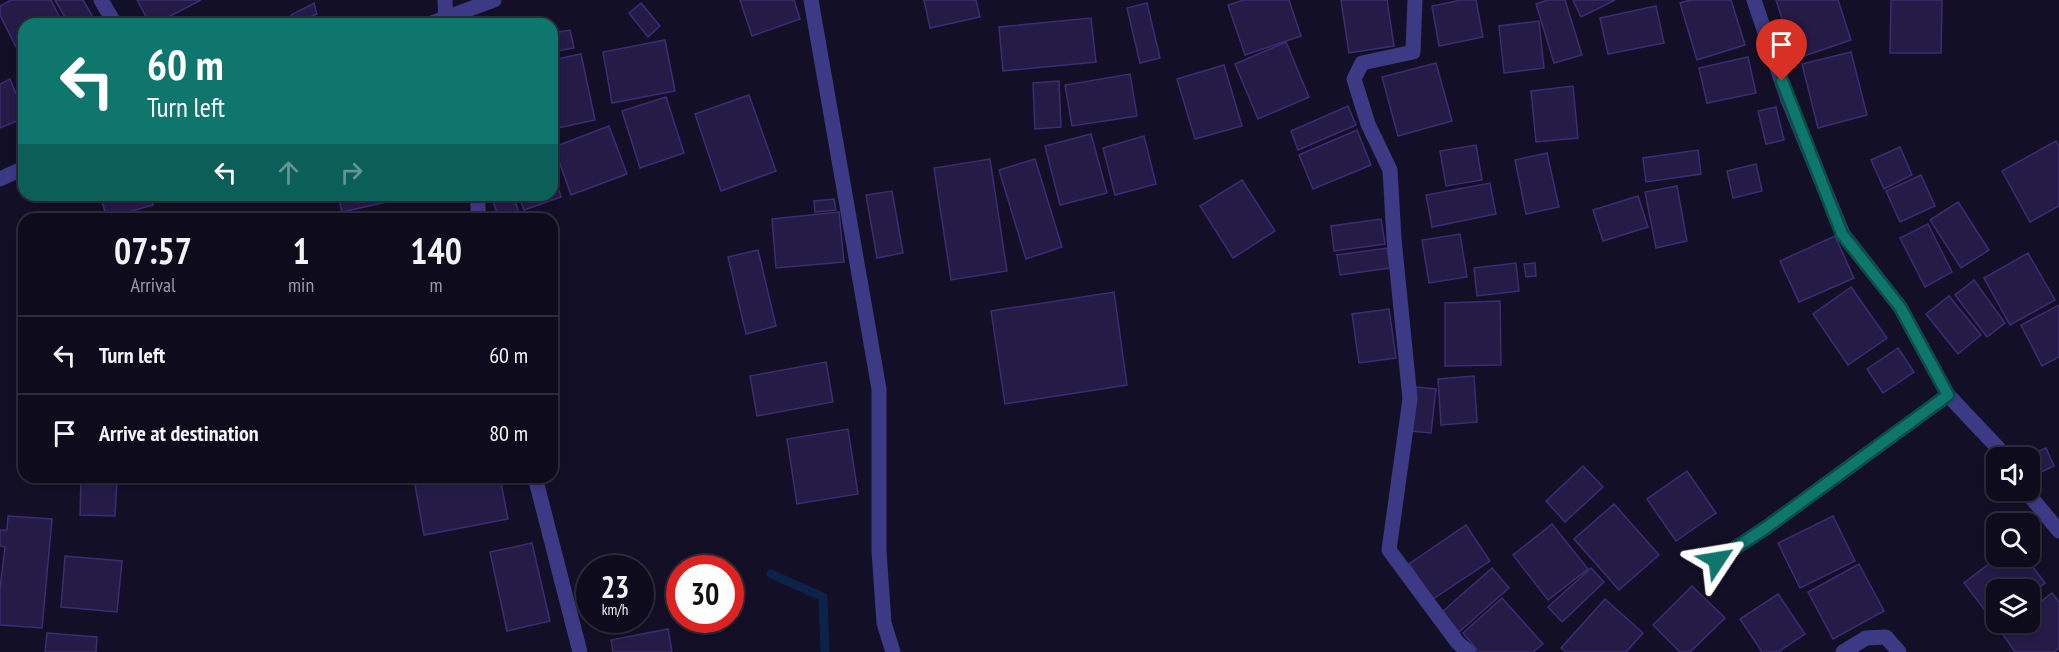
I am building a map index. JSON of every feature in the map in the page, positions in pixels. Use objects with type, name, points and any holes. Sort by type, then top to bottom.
[{"type":"street","points":[[101,0],[112,18]]},
{"type":"street","points":[[445,0],[446,18]]},
{"type":"street","points":[[453,18],[494,0]]},
{"type":"street","points":[[811,0],[879,389],[879,551],[884,623],[893,652]]},
{"type":"street","points":[[1415,0],[1413,52],[1362,63],[1354,79],[1368,124],[1390,170],[1394,239],[1410,399],[1389,550],[1458,649]]},
{"type":"street","points":[[1754,0],[1788,100],[1842,234],[1900,307],[1948,395],[1997,447]]},
{"type":"street","points":[[0,179],[18,171]]},
{"type":"street","points":[[1717,560],[1767,527],[1948,395]]},
{"type":"street","points":[[537,483],[580,652]]},
{"type":"street","points":[[2034,501],[2059,531]]},
{"type":"street","points":[[1843,652],[1866,638],[1886,637],[1899,652]]},
{"type":"building","points":[[11,0],[51,0],[60,18],[18,18],[18,51],[0,15],[0,6]]},
{"type":"building","points":[[55,0],[83,0],[94,18],[66,18]]},
{"type":"building","points":[[137,0],[201,0],[166,18],[147,18]]},
{"type":"building","points":[[740,0],[794,0],[800,19],[752,36]]},
{"type":"building","points":[[924,0],[976,0],[980,17],[930,28]]},
{"type":"building","points":[[1244,0],[1289,0],[1301,36],[1245,55],[1228,5]]},
{"type":"building","points":[[1341,0],[1387,0],[1394,46],[1349,53]]},
{"type":"building","points":[[1461,0],[1476,0],[1483,37],[1439,46],[1432,6]]},
{"type":"building","points":[[1548,0],[1565,0],[1582,55],[1554,63],[1536,4]]},
{"type":"building","points":[[1573,0],[1615,0],[1581,17]]},
{"type":"building","points":[[1690,0],[1731,0],[1745,45],[1697,60],[1680,3]]},
{"type":"building","points":[[1776,0],[1838,0],[1851,40],[1795,59]]},
{"type":"building","points":[[1891,0],[1942,0],[1941,53],[1890,53]]},
{"type":"building","points":[[314,3],[317,14],[308,18],[292,18],[291,15]]},
{"type":"building","points":[[641,3],[660,26],[648,37],[629,13]]},
{"type":"building","points":[[1147,3],[1160,58],[1140,63],[1127,8]]},
{"type":"building","points":[[1656,6],[1664,43],[1608,54],[1600,18]]},
{"type":"building","points":[[1091,18],[1096,62],[1003,71],[999,27]]},
{"type":"building","points":[[1539,21],[1544,68],[1504,73],[1499,26]]},
{"type":"building","points":[[570,30],[574,48],[558,51],[558,32]]},
{"type":"building","points":[[665,40],[675,91],[612,103],[603,52]]},
{"type":"building","points":[[1286,42],[1309,97],[1258,119],[1235,64]]},
{"type":"building","points":[[1851,52],[1867,115],[1818,128],[1802,64]]},
{"type":"building","points":[[581,54],[595,120],[558,128],[558,59]]},
{"type":"building","points":[[1748,57],[1756,93],[1707,103],[1699,68]]},
{"type":"building","points":[[1436,63],[1452,121],[1398,136],[1382,77]]},
{"type":"building","points":[[1224,65],[1242,126],[1195,139],[1177,79]]},
{"type":"building","points":[[1130,74],[1137,116],[1072,126],[1065,85]]},
{"type":"building","points":[[10,79],[18,98],[18,120],[0,128],[0,84]]},
{"type":"building","points":[[1059,81],[1061,127],[1035,129],[1033,83]]},
{"type":"building","points":[[1573,86],[1578,138],[1536,142],[1531,91]]},
{"type":"building","points":[[749,95],[776,171],[721,191],[695,114]]},
{"type":"building","points":[[666,97],[684,153],[640,168],[622,111]]},
{"type":"building","points":[[1348,106],[1356,125],[1298,150],[1291,131]]},
{"type":"building","points":[[1776,107],[1784,140],[1766,144],[1758,111]]},
{"type":"building","points":[[609,126],[627,174],[571,195],[558,158],[558,145]]},
{"type":"building","points":[[1357,130],[1371,165],[1313,189],[1299,155]]},
{"type":"building","points":[[1091,134],[1107,193],[1060,205],[1045,146]]},
{"type":"building","points":[[1144,136],[1156,184],[1115,195],[1103,148]]},
{"type":"building","points":[[2056,141],[2059,146],[2059,206],[2030,222],[2002,171]]},
{"type":"building","points":[[1476,145],[1482,180],[1446,186],[1440,151]]},
{"type":"building","points":[[1900,147],[1912,175],[1884,189],[1871,160]]},
{"type":"building","points":[[1698,150],[1701,174],[1646,182],[1643,158]]},
{"type":"building","points":[[1547,153],[1559,207],[1526,214],[1515,160]]},
{"type":"building","points":[[990,159],[1007,271],[951,280],[934,168]]},
{"type":"building","points":[[1035,159],[1062,247],[1026,259],[999,170]]},
{"type":"building","points":[[1756,164],[1762,191],[1733,198],[1727,171]]},
{"type":"building","points":[[1921,175],[1935,206],[1900,222],[1886,191]]},
{"type":"building","points":[[1242,180],[1275,231],[1233,258],[1200,206]]},
{"type":"building","points":[[1490,183],[1496,214],[1432,227],[1426,195]]},
{"type":"building","points":[[1677,186],[1687,241],[1656,248],[1645,192]]},
{"type":"building","points":[[892,191],[903,253],[877,258],[866,195]]},
{"type":"building","points":[[1638,196],[1648,227],[1603,241],[1593,210]]},
{"type":"building","points":[[834,199],[836,210],[815,212],[814,201]]},
{"type":"building","points":[[102,201],[152,201],[153,205],[125,213],[105,213]]},
{"type":"building","points":[[339,201],[391,201],[342,212]]},
{"type":"building","points":[[493,201],[515,201],[519,213],[497,213]]},
{"type":"building","points":[[520,201],[550,201],[524,210]]},
{"type":"building","points":[[1958,202],[1989,250],[1961,268],[1930,220]]},
{"type":"building","points":[[839,212],[844,262],[776,268],[772,219]]},
{"type":"building","points":[[1381,219],[1385,244],[1334,251],[1331,226]]},
{"type":"building","points":[[1928,224],[1952,272],[1925,287],[1900,238]]},
{"type":"building","points":[[1460,234],[1467,277],[1429,283],[1422,240]]},
{"type":"building","points":[[1835,236],[1854,278],[1799,302],[1780,261]]},
{"type":"building","points":[[1387,248],[1390,268],[1340,275],[1337,255]]},
{"type":"building","points":[[758,250],[776,326],[746,334],[728,257]]},
{"type":"building","points":[[2028,253],[2055,300],[2010,325],[1984,278]]},
{"type":"building","points":[[1516,263],[1519,291],[1477,296],[1474,268]]},
{"type":"building","points":[[1535,263],[1536,276],[1526,277],[1524,264]]},
{"type":"building","points":[[1974,280],[2005,323],[1987,337],[1955,295]]},
{"type":"building","points":[[1851,287],[1887,338],[1848,365],[1813,314]]},
{"type":"building","points":[[1114,292],[1127,385],[1005,404],[991,311]]},
{"type":"building","points":[[1949,296],[1981,335],[1958,354],[1926,314]]},
{"type":"building","points":[[1500,301],[1501,365],[1445,366],[1445,303]]},
{"type":"building","points":[[2059,305],[2059,357],[2042,366],[2021,325]]},
{"type":"building","points":[[1389,309],[1396,358],[1359,363],[1352,314]]},
{"type":"building","points":[[1898,348],[1914,372],[1883,393],[1867,369]]},
{"type":"building","points":[[826,362],[833,402],[757,416],[750,376]]},
{"type":"building","points":[[1474,376],[1477,422],[1441,425],[1438,379]]},
{"type":"building","points":[[1416,387],[1436,389],[1431,433],[1411,431]]},
{"type":"building","points":[[848,429],[858,494],[797,504],[787,439]]},
{"type":"building","points":[[2046,448],[2054,466],[2040,473],[2040,451]]},
{"type":"building","points":[[1583,466],[1603,487],[1565,522],[1546,501]]},
{"type":"building","points":[[1687,471],[1716,513],[1676,541],[1647,499]]},
{"type":"building","points":[[81,483],[117,483],[115,516],[80,515]]},
{"type":"building","points":[[501,483],[508,519],[424,535],[415,485]]},
{"type":"building","points":[[1614,504],[1659,555],[1619,590],[1574,539]]},
{"type":"building","points":[[8,516],[52,519],[42,628],[0,625],[0,588],[5,547],[0,546],[0,530],[7,530]]},
{"type":"building","points":[[1833,516],[1855,561],[1800,588],[1778,543]]},
{"type":"building","points":[[1552,524],[1588,569],[1548,600],[1513,555]]},
{"type":"building","points":[[1466,525],[1490,561],[1433,599],[1409,564]]},
{"type":"building","points":[[532,543],[550,621],[507,631],[490,552]]},
{"type":"building","points":[[65,556],[122,561],[117,612],[61,607]]},
{"type":"building","points":[[1859,564],[1884,611],[1833,639],[1808,592]]},
{"type":"building","points":[[1986,566],[2033,567],[2045,583],[2040,587],[2040,579],[1986,579],[1986,612],[1964,583]]},
{"type":"building","points":[[1492,568],[1509,588],[1459,632],[1442,612]]},
{"type":"building","points":[[1591,568],[1604,582],[1562,622],[1548,607]]},
{"type":"building","points":[[1692,586],[1725,618],[1690,652],[1680,652],[1653,625]]},
{"type":"building","points":[[2052,593],[2059,602],[2059,648],[2054,652],[2015,652],[2002,633],[2040,633],[2040,602]]},
{"type":"building","points":[[1778,594],[1805,634],[1778,652],[1762,652],[1740,619]]},
{"type":"building","points":[[1502,598],[1543,644],[1533,652],[1479,652],[1463,633]]},
{"type":"building","points":[[1605,599],[1643,633],[1626,652],[1566,652],[1561,648]]},
{"type":"building","points":[[666,629],[672,652],[613,652],[611,640]]},
{"type":"building","points":[[47,633],[97,637],[96,652],[45,652]]},
{"type":"waterway","points":[[771,574],[823,597],[825,652]]},
{"type":"route","points":[[1717,560],[1767,527],[1948,395],[1900,307],[1842,234],[1782,81]]}]
